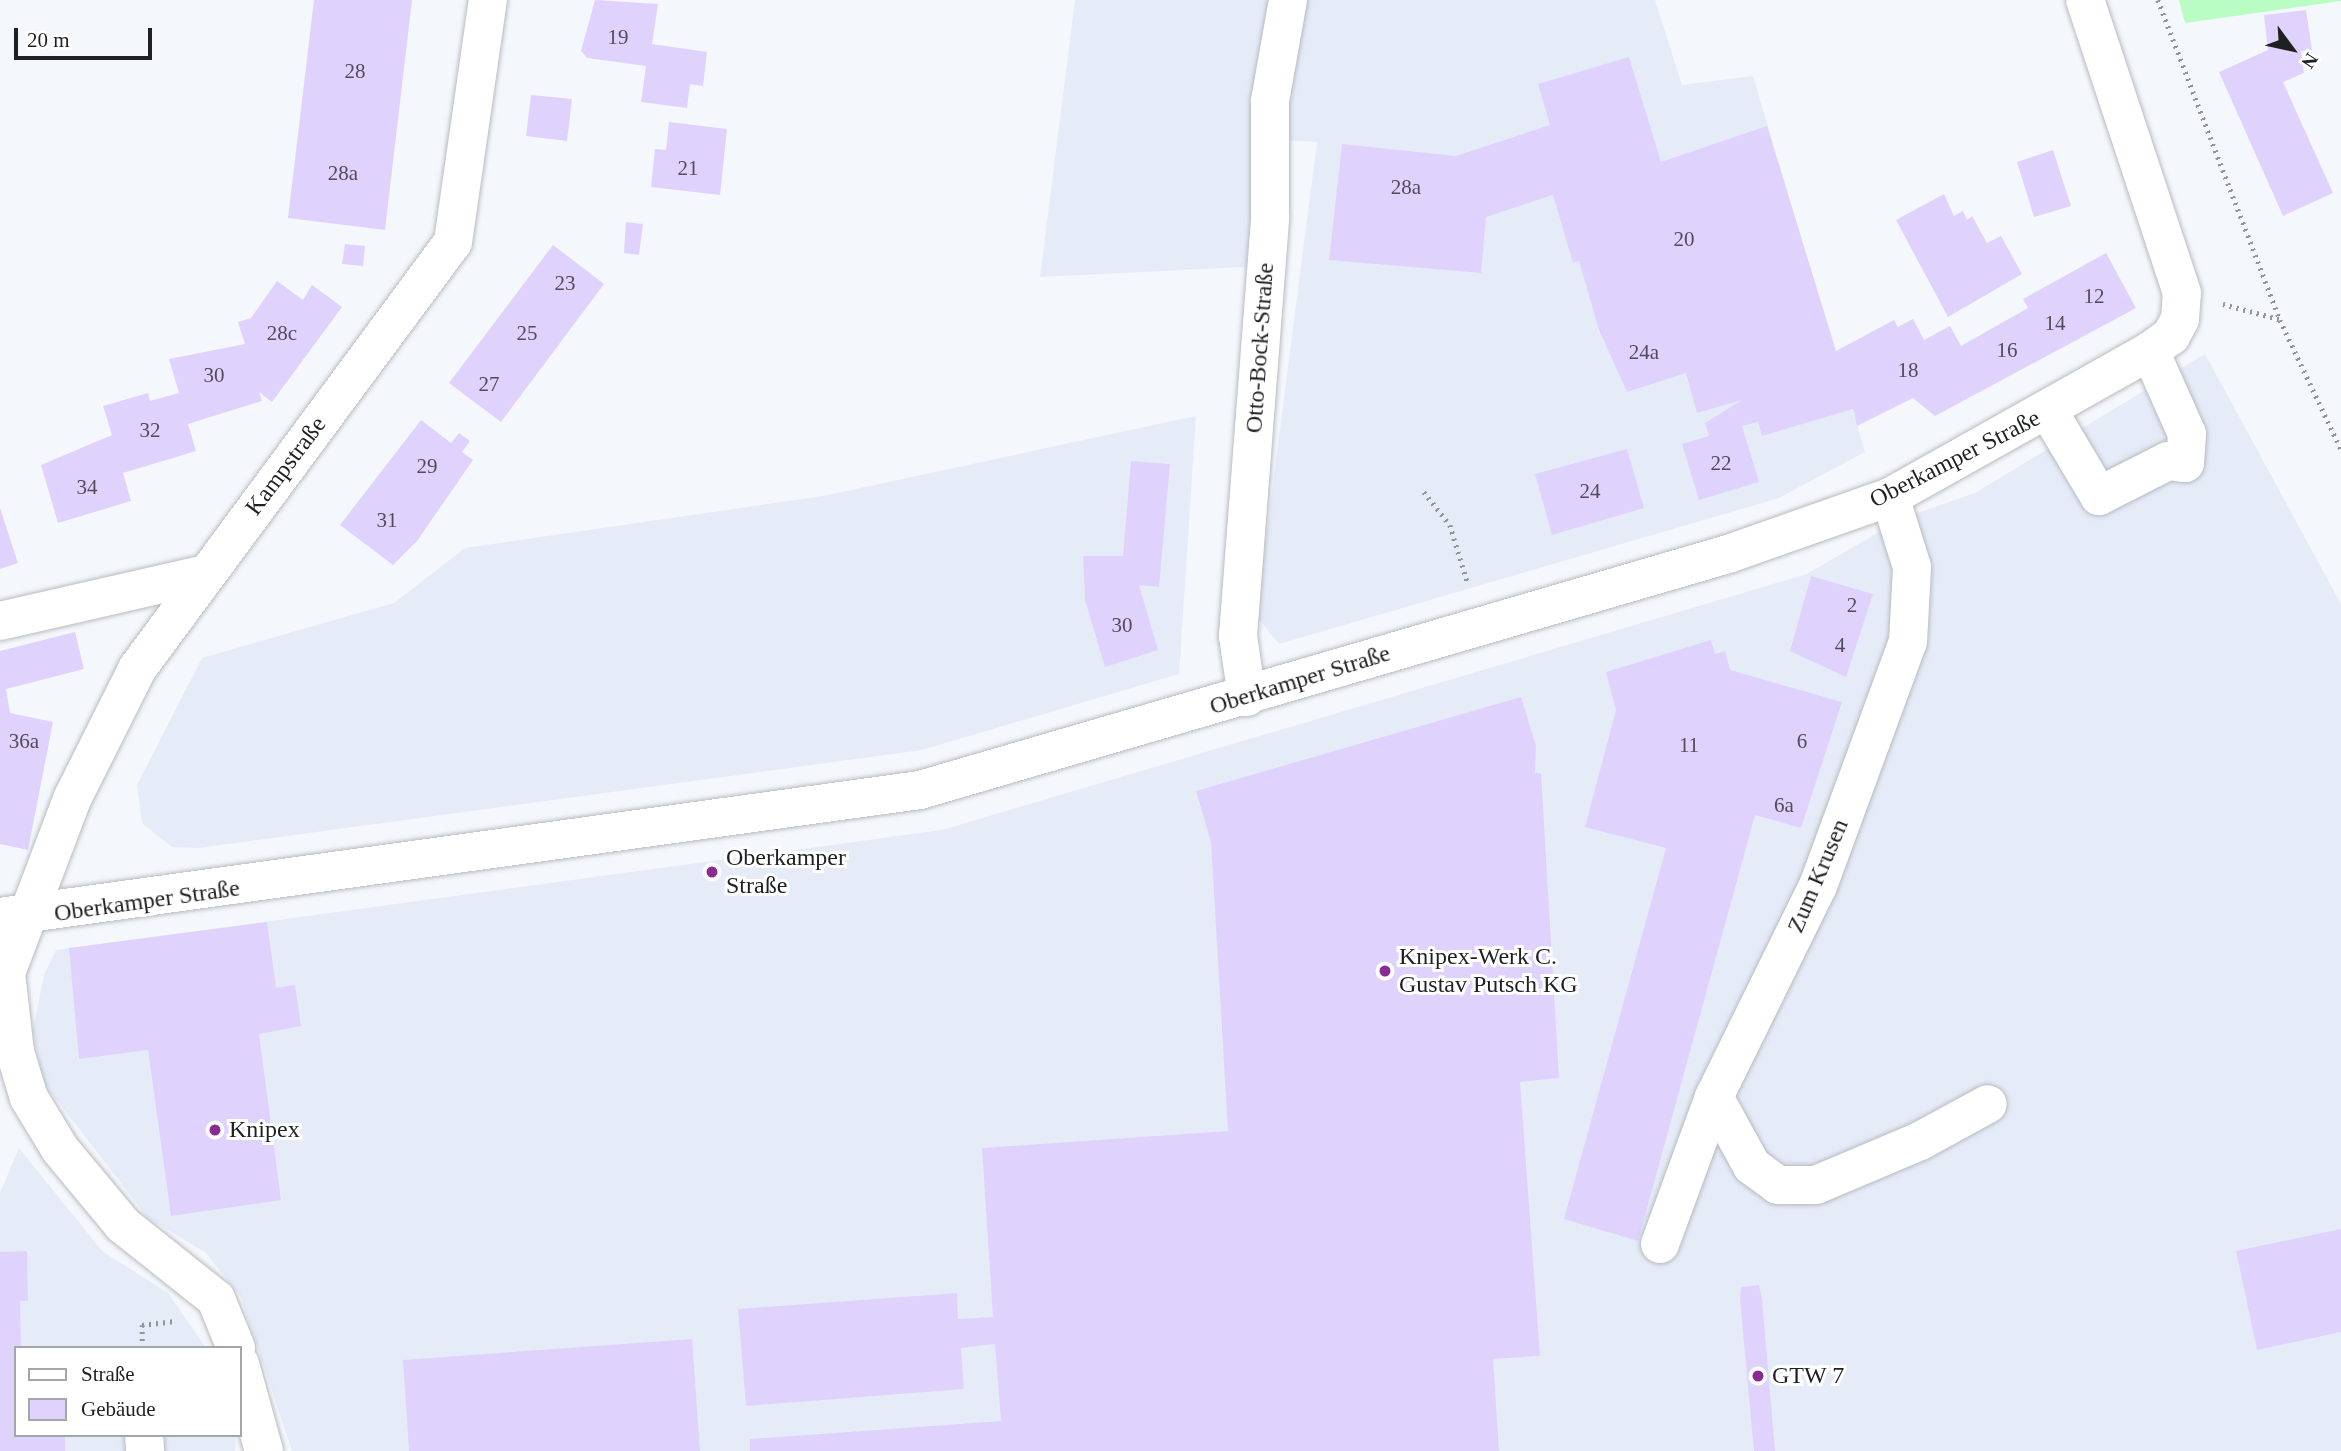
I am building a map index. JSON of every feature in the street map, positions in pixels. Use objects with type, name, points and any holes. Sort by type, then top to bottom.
[{"type":"street","name":"Kampstraße","points":[[14,917],[137,669],[453,242],[488,0]]},
{"type":"street","name":"Otto-Bock-Straße","points":[[1247,697],[1238,636],[1270,216],[1270,101],[1288,0]]},
{"type":"street","points":[[2085,0],[2182,293]]},
{"type":"street","name":"Oberkamper Straße","points":[[235,1346],[216,1299],[123,1226],[60,1149],[29,1098],[15,1052],[6,973],[14,917],[920,790],[1247,697],[1728,554],[1890,497],[2049,412],[2150,351],[2171,336],[2182,293]]},
{"type":"street","points":[[2049,412],[2099,496],[2168,461],[2185,463],[2187,434],[2150,351]]},
{"type":"street","name":"Zum Krusen","points":[[1660,1244],[1714,1097],[1818,886],[1908,642],[1912,567],[1890,497]]},
{"type":"street","points":[[0,621],[206,574]]},
{"type":"street","points":[[1714,1097],[1752,1166],[1778,1185],[1816,1185],[1920,1142],[1988,1104]]},
{"type":"street","points":[[242,1371],[264,1451]]},
{"type":"path","points":[[2158,0],[2280,320],[2341,449]]},
{"type":"path","points":[[2182,293],[2280,320]]},
{"type":"path","points":[[1424,492],[1450,525],[1481,626]]},
{"type":"path","points":[[142,1346],[142,1325],[170,1323]]},
{"type":"shaded area","points":[[1075,0],[1655,0],[1682,85],[1753,76],[1865,452],[1779,498],[1279,644],[1256,616],[1317,142],[1284,140],[1264,266],[1040,277]]},
{"type":"shaded area","points":[[2205,354],[2341,604],[2341,1451],[292,1451],[241,1297],[206,1253],[148,1218],[42,1081],[33,1030],[44,975],[56,950],[942,830],[1807,574],[1903,518],[1975,493]]},
{"type":"shaded area","points":[[1196,416],[1179,674],[922,750],[198,848],[172,847],[142,823],[137,785],[202,658],[394,603],[465,548],[823,496]]},
{"type":"shaded area","points":[[19,1148],[102,1251],[168,1293],[205,1346],[14,1346],[14,1437],[236,1437],[235,1451],[0,1451],[0,1193]]},
{"type":"green space","points":[[2179,0],[2341,0],[2341,1],[2185,23]]},
{"type":"building","points":[[314,0],[412,0],[385,230],[288,218]]},
{"type":"building","points":[[595,0],[658,4],[652,44],[707,52],[703,86],[690,84],[687,108],[641,102],[646,66],[587,58],[581,51]]},
{"type":"building","points":[[2306,10],[2312,50],[2301,51],[2304,73],[2283,82],[2333,193],[2283,216],[2219,72],[2268,50],[2264,15]]},
{"type":"building","points":[[1629,57],[1661,162],[1767,126],[1836,351],[1894,320],[1898,327],[1913,319],[1924,340],[1950,326],[1961,346],[2028,308],[2023,299],[2106,253],[2136,308],[1935,416],[1913,398],[1857,426],[1853,409],[1762,436],[1758,422],[1742,426],[1759,482],[1699,500],[1682,444],[1709,436],[1705,423],[1742,400],[1697,413],[1686,373],[1627,392],[1599,330],[1579,261],[1573,263],[1553,195],[1486,217],[1481,273],[1329,260],[1342,144],[1456,156],[1550,125],[1538,84]]},
{"type":"building","points":[[531,95],[572,99],[567,141],[526,136]]},
{"type":"building","points":[[669,122],[727,129],[720,195],[651,187],[655,149],[666,150]]},
{"type":"building","points":[[2053,150],[2071,206],[2034,217],[2017,162]]},
{"type":"building","points":[[1944,194],[1954,216],[1963,211],[1967,220],[1972,216],[1987,243],[2001,236],[2022,274],[1948,317],[1896,220]]},
{"type":"building","points":[[626,222],[643,224],[639,255],[624,253]]},
{"type":"building","points":[[345,244],[365,246],[363,266],[342,264]]},
{"type":"building","points":[[553,245],[604,284],[501,422],[449,383]]},
{"type":"building","points":[[277,281],[303,300],[312,285],[342,307],[272,402],[259,392],[262,401],[188,424],[196,451],[123,473],[131,501],[58,523],[41,465],[112,435],[103,406],[148,393],[150,401],[179,393],[169,359],[245,344],[238,322],[251,318]]},
{"type":"building","points":[[421,420],[451,443],[459,433],[470,441],[462,452],[473,460],[417,541],[393,565],[340,525]]},
{"type":"building","points":[[1627,449],[1644,508],[1552,535],[1535,474]]},
{"type":"building","points":[[1131,461],[1170,464],[1159,587],[1139,585],[1158,650],[1105,667],[1085,600],[1083,556],[1123,556]]},
{"type":"building","points":[[0,508],[18,563],[0,569]]},
{"type":"building","points":[[1811,576],[1873,594],[1846,677],[1790,651]]},
{"type":"building","points":[[75,632],[84,669],[6,689],[10,713],[53,722],[28,850],[0,844],[0,651]]},
{"type":"building","points":[[1711,640],[1715,654],[1725,651],[1730,670],[1842,702],[1801,828],[1755,815],[1638,1241],[1564,1219],[1666,848],[1585,827],[1616,710],[1606,672]]},
{"type":"building","name":"Knipex-Werk C. Gustav Putsch KG","points":[[1521,697],[1536,746],[1535,773],[1541,773],[1559,1078],[1520,1082],[1540,1356],[1493,1359],[1499,1451],[750,1451],[750,1439],[1001,1421],[995,1344],[961,1348],[964,1389],[746,1406],[738,1309],[957,1293],[958,1319],[993,1317],[982,1148],[1228,1131],[1211,842],[1196,791]]},
{"type":"building","name":"Knipex","points":[[267,922],[276,988],[295,985],[301,1026],[259,1034],[281,1200],[171,1216],[148,1050],[79,1059],[69,948]]},
{"type":"building","points":[[2341,1229],[2341,1332],[2257,1350],[2236,1251]]},
{"type":"building","points":[[27,1251],[28,1301],[20,1301],[21,1346],[14,1346],[14,1437],[65,1437],[65,1451],[0,1451],[0,1252]]},
{"type":"building","name":"GTW 7","points":[[1759,1285],[1775,1451],[1754,1451],[1740,1300],[1741,1287]]},
{"type":"building","points":[[692,1339],[700,1451],[409,1451],[403,1360]]},
{"type":"place","name":"Oberkamper Straße","points":[[712,872]]},
{"type":"place","name":"Knipex-Werk C. Gustav Putsch KG","points":[[1385,971]]},
{"type":"place","name":"Knipex","points":[[215,1130]]},
{"type":"place","name":"GTW 7","points":[[1758,1376]]}]
